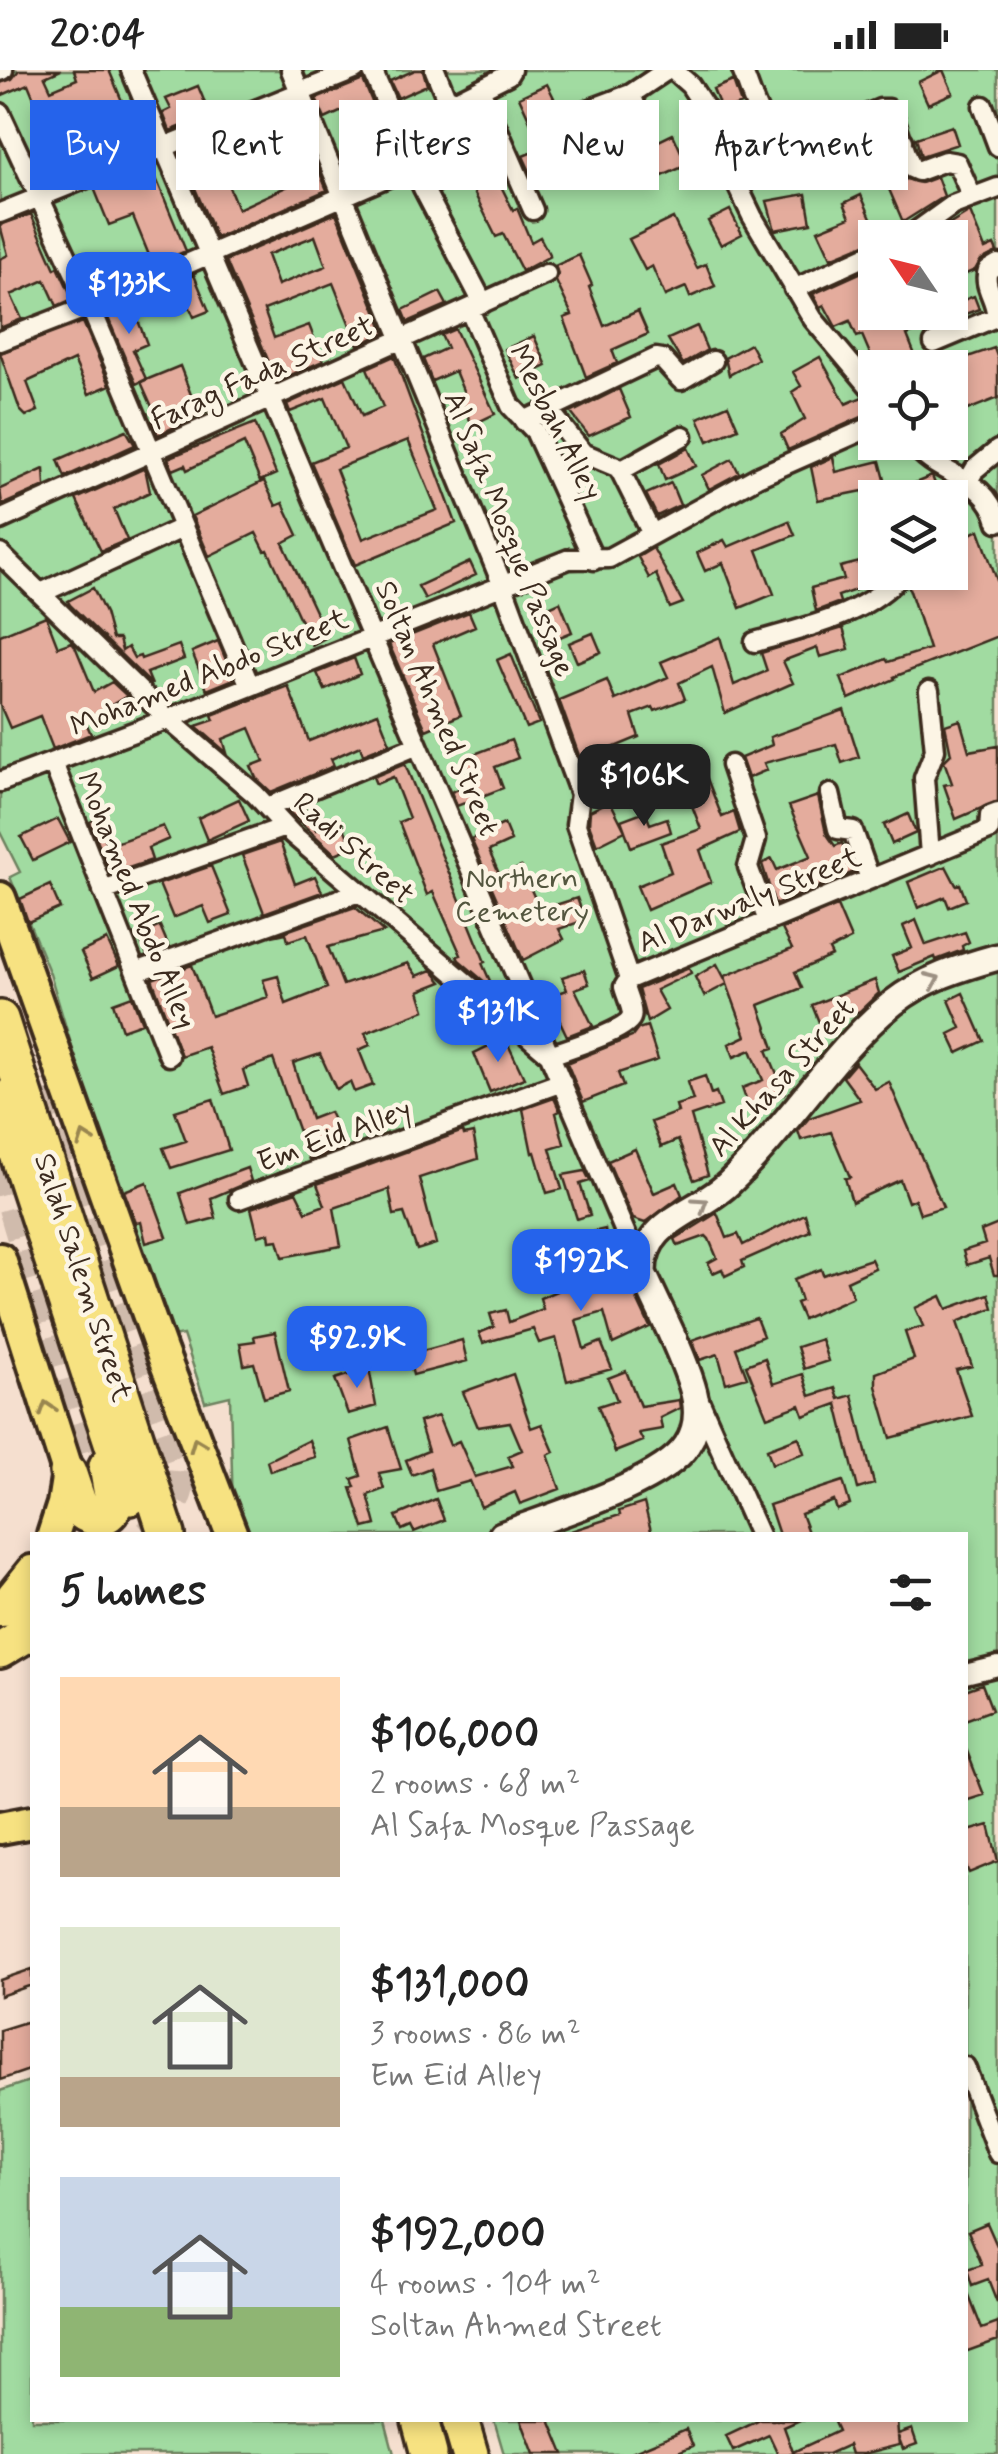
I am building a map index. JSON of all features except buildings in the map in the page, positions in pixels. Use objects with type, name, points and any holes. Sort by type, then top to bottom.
[{"type":"highway","name":"Salah Salem Street","points":[[0,1019],[166,1532]]},
{"type":"highway","name":"Salah Salem Street","points":[[0,1099],[141,1532]]},
{"type":"highway","points":[[68,1472],[81,1510],[99,1518],[110,1512],[114,1496],[89,1412],[88,1373]]},
{"type":"highway","points":[[0,1650],[30,1632]]},
{"type":"highway","points":[[421,2422],[430,2454]]},
{"type":"highway","points":[[461,2422],[470,2454]]},
{"type":"main road","points":[[0,898],[155,1334],[231,1532]]},
{"type":"main road","points":[[0,952],[47,1090]]},
{"type":"main road","points":[[0,1259],[68,1472],[54,1532]]},
{"type":"main road","points":[[12,1610],[30,1575]]},
{"type":"main road","points":[[0,1828],[30,1822]]},
{"type":"street","name":"Soltan Ahmed Street","points":[[131,70],[642,1272],[758,1532]]},
{"type":"street","name":"Al Safa Mosque Passage","points":[[291,70],[503,586],[580,794],[576,825],[629,978]]},
{"type":"street","points":[[0,213],[300,92],[370,70]]},
{"type":"street","name":"Mesbah Alley","points":[[370,70],[383,100]]},
{"type":"street","points":[[435,70],[452,102],[511,70]]},
{"type":"street","points":[[615,100],[670,70],[698,95],[711,117],[740,192],[794,289],[822,333],[858,372]]},
{"type":"street","points":[[742,70],[755,100]]},
{"type":"street","points":[[480,89],[485,100]]},
{"type":"street","points":[[631,94],[633,100]]},
{"type":"street","points":[[983,106],[998,146]]},
{"type":"street","points":[[0,113],[90,306],[250,686]]},
{"type":"street","points":[[507,150],[532,210]]},
{"type":"street","points":[[908,155],[914,170],[945,161],[957,162],[972,197]]},
{"type":"street","points":[[930,220],[998,188]]},
{"type":"street","points":[[0,341],[357,190]]},
{"type":"street","name":"Mesbah Alley","points":[[424,190],[476,306],[512,406],[535,430],[594,560]]},
{"type":"street","points":[[794,289],[858,260]]},
{"type":"street","points":[[934,343],[996,317],[985,280],[988,270],[998,264]]},
{"type":"street","name":"Farag Fada Street","points":[[0,520],[546,274]]},
{"type":"street","points":[[524,422],[656,358],[662,359],[681,380],[713,361]]},
{"type":"street","points":[[549,410],[584,453],[612,463],[620,471],[652,534]]},
{"type":"street","name":"Mohamed Abdo Street","points":[[0,782],[569,559],[609,558],[758,476],[858,432]]},
{"type":"street","points":[[620,471],[682,436]]},
{"type":"street","points":[[927,460],[966,480],[998,450]]},
{"type":"street","points":[[968,482],[987,496],[998,522]]},
{"type":"street","points":[[41,593],[182,528]]},
{"type":"street","name":"Radi Street","points":[[0,554],[286,828],[550,1055]]},
{"type":"street","points":[[756,642],[850,613],[884,590]]},
{"type":"street","points":[[929,691],[935,750],[924,778],[930,855]]},
{"type":"street","points":[[268,807],[418,745]]},
{"type":"street","name":"Mohamed Abdo Alley","points":[[53,764],[169,1056]]},
{"type":"street","points":[[731,764],[756,839],[748,867],[768,921]]},
{"type":"street","points":[[830,794],[838,829],[852,830],[870,879]]},
{"type":"street","name":"Al Darwaly Street","points":[[550,1055],[630,1021],[632,1014],[624,987],[629,978],[989,830],[990,816],[998,813]]},
{"type":"street","points":[[103,891],[286,828]]},
{"type":"street","points":[[136,972],[359,892]]},
{"type":"street","name":"Al Khasa Street","points":[[642,1272],[645,1250],[657,1231],[728,1184],[880,1014],[930,981],[998,957]]},
{"type":"street","name":"Em Eid Alley","points":[[239,1199],[562,1082]]},
{"type":"street","points":[[509,1532],[634,1482],[670,1463],[694,1433],[697,1420],[692,1386]]},
{"type":"street","points":[[968,1673],[998,1666]]},
{"type":"street","points":[[968,2075],[998,2153]]},
{"type":"green space","name":"Northern Cemetery","points":[[0,70],[998,70],[998,2454],[504,2454],[495,2422],[968,2422],[968,1532],[242,1532],[233,1512],[230,1396],[205,1402],[183,1335],[172,1337],[86,1094],[50,974],[10,877],[20,872],[0,832]]},
{"type":"green space","points":[[30,2081],[30,2422],[386,2422],[394,2454],[0,2454],[0,2091]]},
{"type":"tunnel","points":[[47,1090],[182,1463],[174,1503],[151,1532]]},
{"type":"tunnel","points":[[0,1164],[101,1505],[96,1532]]}]
